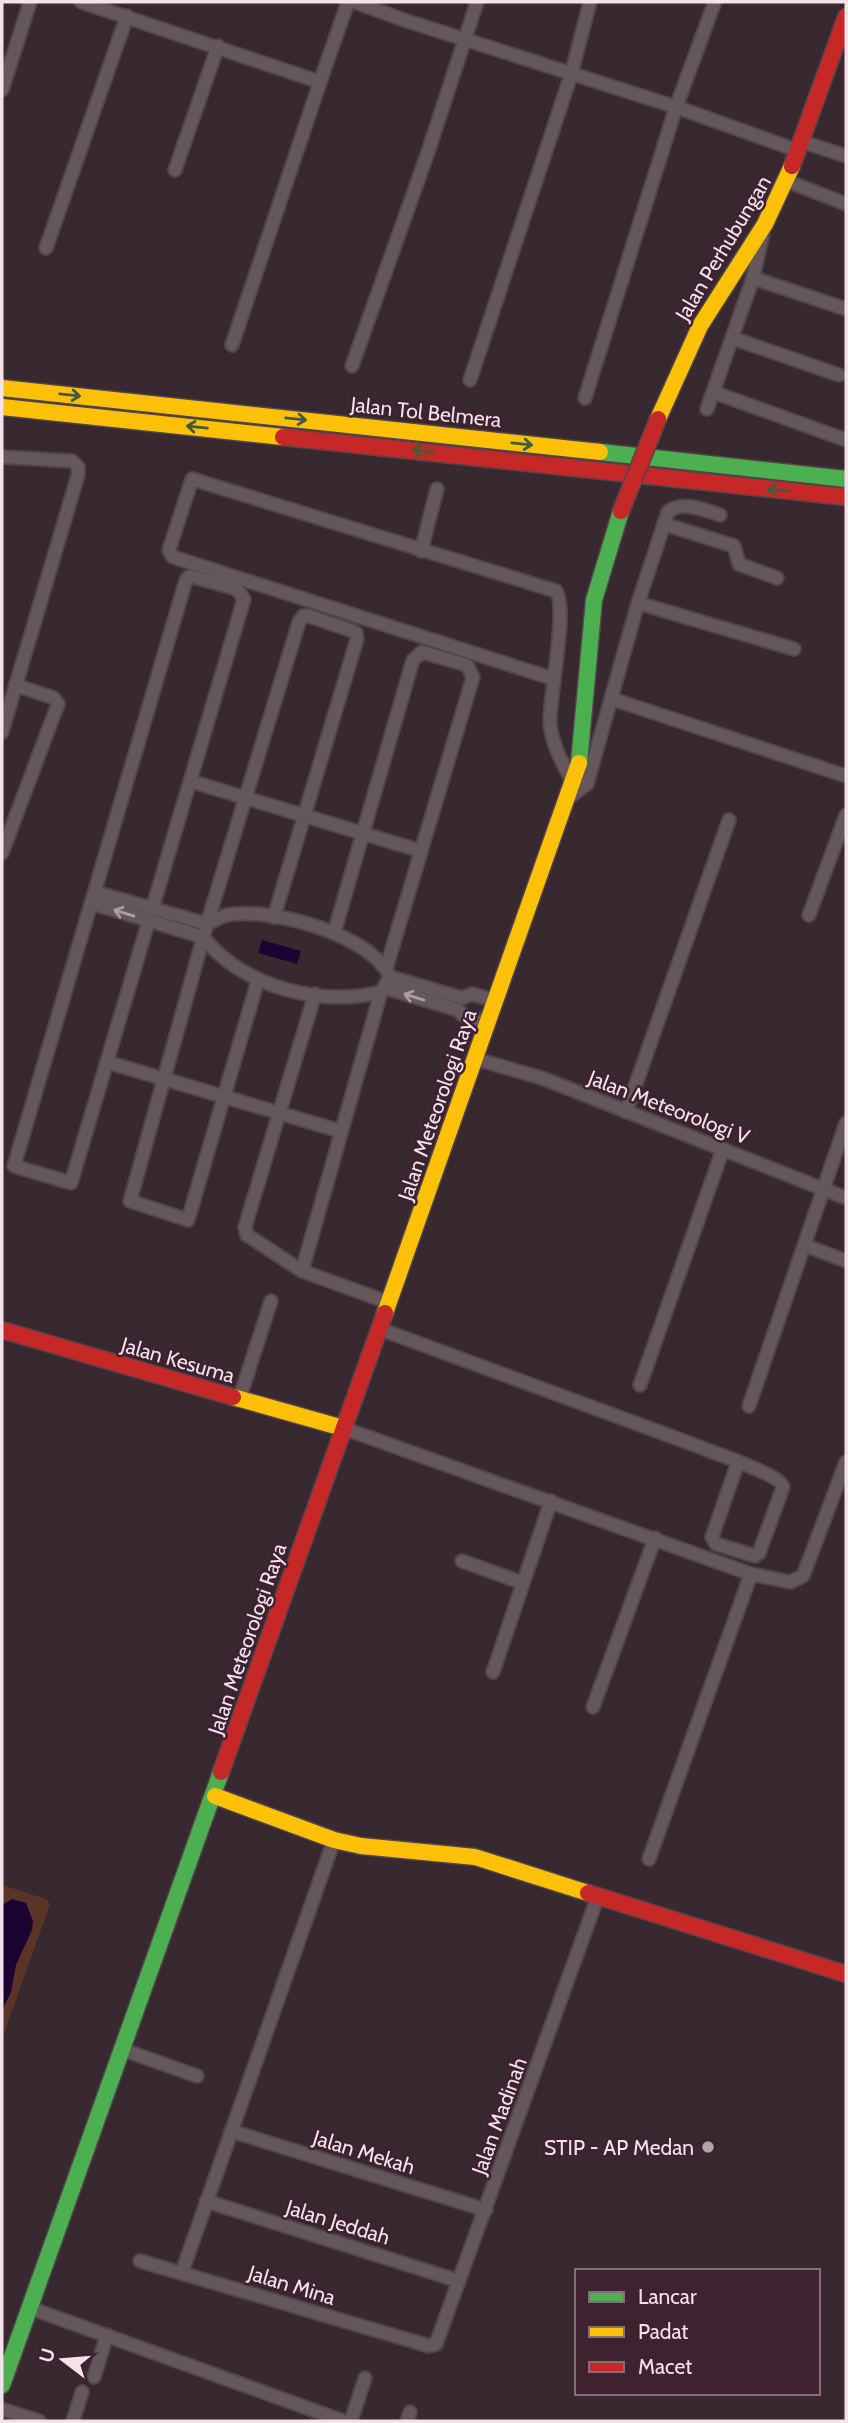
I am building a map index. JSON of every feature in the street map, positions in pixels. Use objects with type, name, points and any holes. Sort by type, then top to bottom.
[{"type":"main road","name":"Jalan Perhubungan","points":[[658,419],[700,326],[765,224],[787,181],[840,55],[846,17]]},
{"type":"main road","name":"Jalan Tol Belmera","points":[[2,388],[846,479]]},
{"type":"main road","name":"Jalan Tol Belmera","points":[[2,407],[846,497]]},
{"type":"main road","name":"Jalan Meteorologi Raya","points":[[3,2378],[215,1796],[342,1428],[390,1304],[572,791],[583,742],[594,600],[621,511],[658,419]]},
{"type":"main road","name":"Jalan Kesuma","points":[[2,1330],[342,1428]]},
{"type":"main road","points":[[215,1796],[334,1840],[361,1846],[475,1857],[846,1974]]},
{"type":"street","points":[[2,90],[30,2]]},
{"type":"street","points":[[81,2],[320,82]]},
{"type":"street","points":[[232,345],[348,2]]},
{"type":"street","points":[[355,2],[571,75],[801,146],[846,156]]},
{"type":"street","points":[[352,366],[428,152],[477,2]]},
{"type":"street","points":[[470,380],[571,75],[590,2]]},
{"type":"street","points":[[585,398],[676,107],[714,5]]},
{"type":"street","points":[[46,248],[127,16]]},
{"type":"street","points":[[175,170],[218,46]]},
{"type":"street","points":[[787,181],[846,204]]},
{"type":"street","points":[[707,409],[753,278],[765,224]]},
{"type":"street","points":[[753,278],[846,309]]},
{"type":"street","points":[[732,338],[839,374]]},
{"type":"street","points":[[713,392],[846,440]]},
{"type":"street","points":[[2,457],[61,459],[72,461],[78,467],[2,732]]},
{"type":"street","points":[[554,679],[173,557],[169,550],[192,479],[556,591],[561,604],[552,730],[572,791],[587,784],[638,603],[668,512],[674,508],[695,508],[720,515]]},
{"type":"street","points":[[421,551],[437,489]]},
{"type":"street","points":[[664,524],[734,546],[739,564],[777,578]]},
{"type":"street","points":[[194,576],[237,589],[244,599],[71,1184],[14,1166],[93,897],[186,580],[194,576]]},
{"type":"street","points":[[638,603],[794,649]]},
{"type":"street","points":[[258,979],[188,1220],[130,1202],[205,931],[299,622],[303,616],[309,616],[351,629],[356,633],[357,639],[274,917]]},
{"type":"street","points":[[302,1271],[340,1131],[473,677],[467,665],[422,652],[413,660],[334,933]]},
{"type":"street","points":[[2,853],[5,832],[58,704],[54,698],[15,685]]},
{"type":"street","points":[[612,699],[846,776]]},
{"type":"street","points":[[190,781],[422,850]]},
{"type":"street","points":[[809,915],[846,815]]},
{"type":"street","points":[[626,1112],[729,820]]},
{"type":"street","points":[[93,897],[205,931],[225,961],[258,979],[314,994],[348,998],[385,981]]},
{"type":"street","points":[[205,931],[224,916],[254,914],[305,923],[334,933],[385,981],[460,1004]]},
{"type":"street","points":[[314,994],[246,1227],[247,1236],[302,1271],[390,1304]]},
{"type":"street","points":[[460,1004],[472,994],[496,1001]]},
{"type":"street","points":[[460,1004],[464,1016],[488,1023]]},
{"type":"street","name":"Jalan Meteorologi V","points":[[476,1059],[542,1078],[846,1198]]},
{"type":"street","points":[[107,1062],[340,1131]]},
{"type":"street","points":[[749,1406],[846,1123]]},
{"type":"street","points":[[640,1385],[723,1149]]},
{"type":"street","points":[[804,1245],[846,1261]]},
{"type":"street","points":[[239,1400],[271,1301]]},
{"type":"street","points":[[380,1329],[738,1462],[779,1479],[783,1484],[759,1553],[755,1556],[716,1544],[712,1537],[738,1462]]},
{"type":"street","points":[[342,1428],[751,1574],[790,1583],[801,1579],[846,1462]]},
{"type":"street","points":[[492,1672],[551,1501]]},
{"type":"street","points":[[593,1707],[655,1538]]},
{"type":"street","points":[[462,1561],[523,1583]]},
{"type":"street","points":[[649,1859],[751,1574]]},
{"type":"street","points":[[182,2272],[334,1840]]},
{"type":"street","name":"Jalan Madinah","points":[[433,2346],[439,2338],[486,2210],[598,1896]]},
{"type":"street","points":[[121,2049],[197,2076]]},
{"type":"street","name":"Jalan Mekah","points":[[230,2131],[486,2210]]},
{"type":"street","name":"Jalan Jeddah","points":[[206,2201],[459,2281]]},
{"type":"street","name":"Jalan Mina","points":[[140,2261],[433,2346]]},
{"type":"street","points":[[30,2308],[343,2421]]},
{"type":"street","points":[[94,2377],[107,2335]]},
{"type":"street","points":[[351,2421],[365,2378]]},
{"type":"street","points":[[73,2421],[82,2392]]},
{"type":"street","points":[[2,2409],[39,2421]]},
{"type":"shaded area","points":[[262,940],[301,951],[297,964],[258,953]]},
{"type":"shaded area","points":[[2,1885],[46,1899],[50,1904],[2,2039]]},
{"type":"shaded area","points":[[12,1899],[26,1903],[33,1921],[32,1930],[16,1965],[11,1992],[2,2011],[2,1905]]},
{"type":"traffic: fast","points":[[600,452],[846,479]]},
{"type":"traffic: fast","points":[[579,763],[594,600],[621,511]]},
{"type":"traffic: fast","points":[[2,2385],[221,1772]]},
{"type":"traffic: slow","points":[[658,419],[700,326],[765,224],[792,166]]},
{"type":"traffic: slow","points":[[2,388],[600,452]]},
{"type":"traffic: slow","points":[[2,407],[283,437]]},
{"type":"traffic: slow","points":[[385,1313],[579,763]]},
{"type":"traffic: slow","points":[[233,1397],[343,1428]]},
{"type":"traffic: slow","points":[[215,1796],[334,1840],[361,1846],[475,1857],[588,1893]]},
{"type":"traffic: jam","points":[[792,166],[846,17]]},
{"type":"traffic: jam","points":[[621,511],[658,419]]},
{"type":"traffic: jam","points":[[283,437],[846,497]]},
{"type":"traffic: jam","points":[[221,1772],[385,1313]]},
{"type":"traffic: jam","points":[[2,1330],[233,1397]]},
{"type":"traffic: jam","points":[[588,1893],[846,1974]]},
{"type":"place","name":"STIP - AP Medan","points":[[708,2147]]}]
